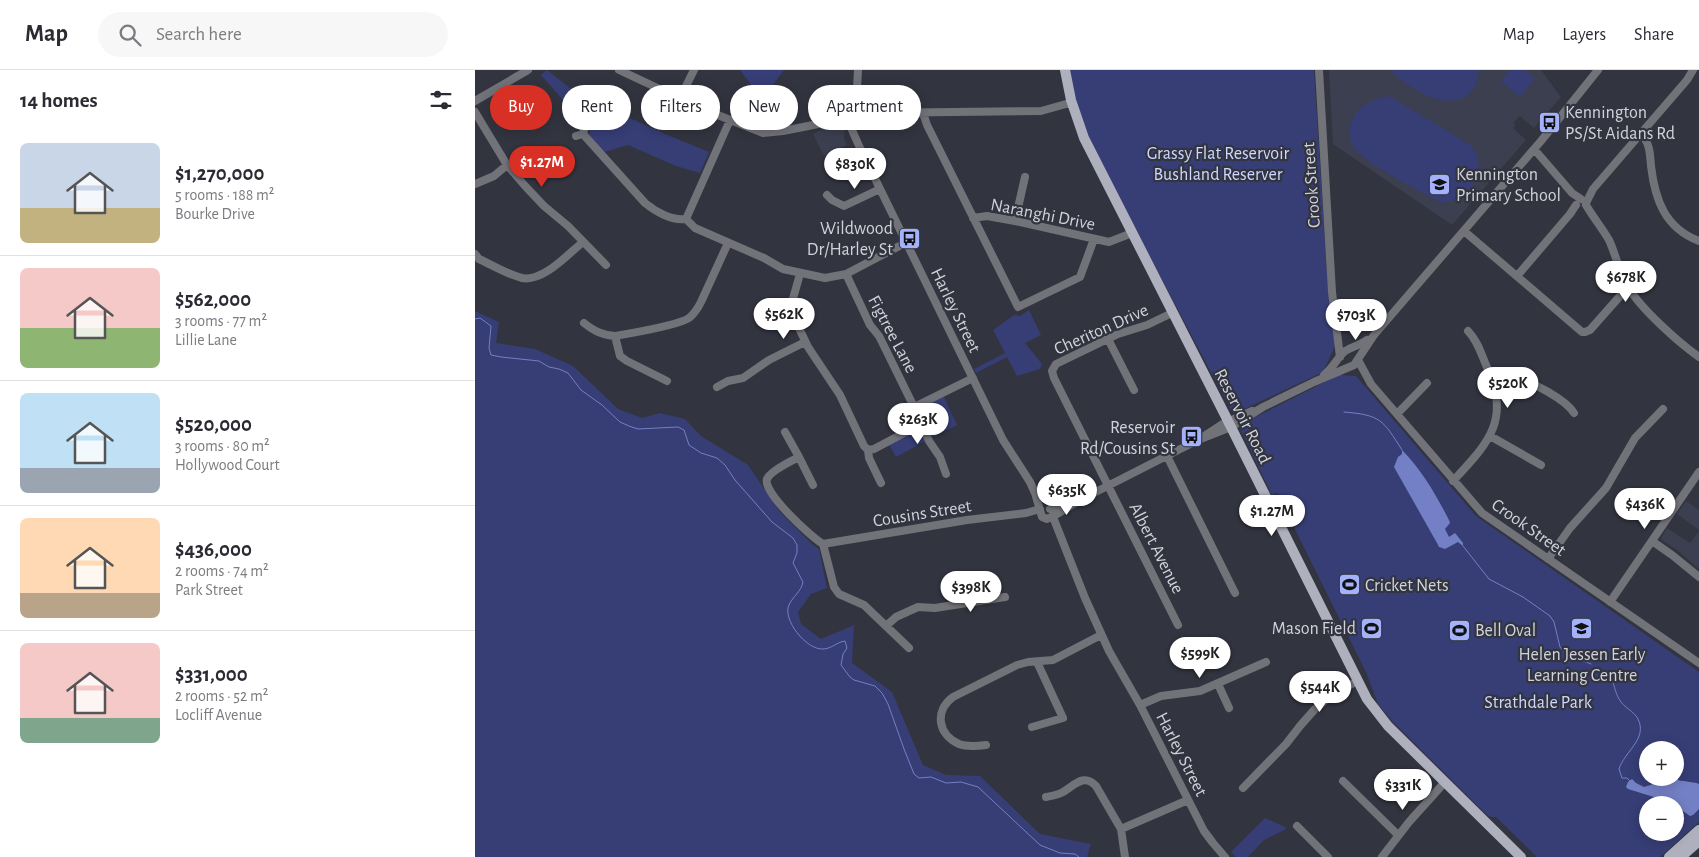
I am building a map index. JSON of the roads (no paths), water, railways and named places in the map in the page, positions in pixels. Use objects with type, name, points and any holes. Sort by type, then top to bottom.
[{"type":"main road","name":"Reservoir Road","points":[[1060,70],[1062,90],[1068,106],[1371,705],[1381,718],[1521,857]]},
{"type":"main road","name":"Reservoir Road","points":[[1065,70],[1068,106]]},
{"type":"main road","points":[[1669,857],[1699,830]]},
{"type":"main road","points":[[1681,857],[1699,841]]},
{"type":"street","points":[[475,101],[528,70]]},
{"type":"street","points":[[619,70],[652,85]]},
{"type":"street","points":[[686,85],[694,70]]},
{"type":"street","name":"Harley Street","points":[[857,85],[858,70]]},
{"type":"street","name":"Crook Street","points":[[1319,70],[1332,292],[1340,357]]},
{"type":"street","points":[[1047,513],[1080,500],[1263,407],[1349,367],[1358,359],[1374,335],[1573,103],[1598,70]]},
{"type":"street","points":[[1517,276],[1696,70]]},
{"type":"street","points":[[923,113],[1041,111],[1053,113],[1068,106]]},
{"type":"street","points":[[475,112],[507,165],[544,206],[569,226],[606,265]]},
{"type":"street","name":"Naranghi Drive","points":[[923,113],[927,125],[973,218],[987,216],[1111,242],[1132,233]]},
{"type":"street","points":[[720,116],[766,134],[808,126]]},
{"type":"street","points":[[686,219],[729,120]]},
{"type":"street","name":"Harley Street","points":[[852,130],[1007,446],[1025,473],[1067,553],[1101,636],[1140,704],[1209,838],[1225,857]]},
{"type":"street","points":[[581,132],[645,203],[653,209],[673,219],[686,219],[695,228],[764,258],[783,269],[825,278],[846,274],[907,242]]},
{"type":"street","points":[[1641,134],[1649,147],[1654,187],[1661,207],[1677,227],[1686,235],[1699,241]]},
{"type":"street","points":[[1534,149],[1592,216],[1609,241],[1628,287],[1647,311],[1699,357]]},
{"type":"street","points":[[475,184],[494,176],[507,165]]},
{"type":"street","points":[[1015,221],[1025,176]]},
{"type":"street","points":[[827,195],[844,206],[881,190]]},
{"type":"street","points":[[973,218],[1015,304],[1019,308],[1080,277],[1094,239]]},
{"type":"street","points":[[1464,231],[1579,330],[1584,332],[1590,330],[1628,287]]},
{"type":"street","points":[[475,254],[479,259],[521,278],[532,278],[543,275],[583,242]]},
{"type":"street","points":[[584,323],[594,331],[605,336],[615,336],[675,323],[688,318],[701,302],[728,243]]},
{"type":"street","points":[[800,274],[790,309],[805,342],[840,395],[864,446],[868,450],[869,458],[881,483]]},
{"type":"street","name":"Figtree Lane","points":[[846,274],[870,325],[879,336],[929,441],[940,457],[947,474]]},
{"type":"street","name":"Cheriton Drive","points":[[1108,486],[1052,373],[1052,369],[1056,364],[1123,332],[1147,325],[1172,313]]},
{"type":"street","name":"Crook Street","points":[[1337,328],[1343,341],[1351,349]]},
{"type":"street","points":[[1453,480],[1480,451],[1490,436],[1495,422],[1497,406],[1494,383],[1476,342],[1467,331]]},
{"type":"street","points":[[1314,382],[1329,371],[1344,352],[1360,345],[1374,335]]},
{"type":"street","points":[[615,336],[620,356],[667,381]]},
{"type":"street","points":[[1108,339],[1133,390]]},
{"type":"street","points":[[717,387],[727,381],[743,378],[769,360],[805,342]]},
{"type":"street","points":[[1351,349],[1357,354],[1358,359]]},
{"type":"street","points":[[1340,357],[1343,363],[1349,367]]},
{"type":"street","name":"Crook Street","points":[[1358,359],[1371,384]]},
{"type":"street","name":"Crook Street","points":[[1349,367],[1371,384],[1482,513],[1699,663]]},
{"type":"street","points":[[914,407],[973,378]]},
{"type":"street","points":[[1494,383],[1517,380],[1530,383],[1566,404],[1574,413]]},
{"type":"street","points":[[1397,414],[1427,383]]},
{"type":"street","points":[[1548,559],[1570,528],[1605,488],[1635,438],[1663,409]]},
{"type":"street","points":[[868,450],[874,449],[921,424]]},
{"type":"street","points":[[785,432],[813,485]]},
{"type":"street","points":[[1490,436],[1541,465]]},
{"type":"street","points":[[1167,456],[1235,593]]},
{"type":"street","points":[[799,457],[768,476],[767,486],[782,506],[816,540],[823,544],[837,591],[841,596],[864,605],[909,648]]},
{"type":"street","points":[[1610,602],[1699,472]]},
{"type":"street","name":"Albert Avenue","points":[[1108,486],[1178,625]]},
{"type":"street","name":"Cousins Street","points":[[823,544],[959,521],[1026,513],[1047,513]]},
{"type":"street","points":[[1652,541],[1668,551],[1699,578]]},
{"type":"street","points":[[886,626],[896,617],[918,607],[935,608],[1005,596]]},
{"type":"street","points":[[987,745],[959,744],[947,734],[942,728],[939,717],[945,703],[953,697],[1017,666],[1028,662],[1053,660],[1101,636]]},
{"type":"street","points":[[1032,727],[1063,718],[1037,662]]},
{"type":"street","points":[[1140,704],[1161,696],[1200,691],[1266,662]]},
{"type":"street","points":[[1243,788],[1286,744],[1313,708],[1333,694],[1358,681]]},
{"type":"street","points":[[1217,684],[1229,708]]},
{"type":"street","points":[[1046,797],[1059,794],[1077,781],[1089,781],[1095,786],[1121,829],[1125,857]]},
{"type":"street","points":[[1343,782],[1398,836]]},
{"type":"street","points":[[1382,857],[1445,782]]},
{"type":"street","points":[[1121,829],[1188,800]]},
{"type":"street","points":[[1297,826],[1328,857]]},
{"type":"waterway","points":[[475,319],[480,318],[491,326],[489,348],[491,355],[539,361],[549,367],[568,373],[581,390],[602,405],[620,422],[638,429],[678,427],[684,430],[689,445],[701,453],[717,458],[725,465],[735,480],[772,522],[793,538],[797,545],[797,553],[793,563],[803,582],[801,589],[789,605],[789,618],[792,625],[803,639],[816,648],[826,649],[845,641],[847,648],[843,654],[841,665],[854,680],[875,686],[882,693],[888,704],[914,774],[919,778],[931,777],[946,783],[961,782],[978,787],[1040,845],[1060,853],[1075,854],[1079,857]]},
{"type":"waterway","points":[[1344,412],[1374,417],[1385,426],[1402,450]]},
{"type":"waterway","points":[[1463,546],[1489,579],[1523,597],[1550,616],[1554,622],[1560,647],[1566,654],[1591,664]]},
{"type":"waterway","points":[[1598,668],[1611,678],[1619,699],[1636,716],[1640,726],[1638,739],[1619,769],[1622,778],[1627,778],[1630,781]]},
{"type":"place","name":"Kennington PS/St Aidans Rd","points":[[1549,122]]},
{"type":"place","name":"Kennington Primary School","points":[[1440,184]]},
{"type":"place","name":"Wildwood Dr/Harley St","points":[[909,238]]},
{"type":"place","name":"Reservoir Rd/Cousins St","points":[[1191,437]]},
{"type":"place","name":"Cricket Nets","points":[[1349,585]]},
{"type":"place","name":"Mason Field","points":[[1372,628]]},
{"type":"place","name":"Helen Jessen Early Learning Centre","points":[[1582,629]]},
{"type":"place","name":"Bell Oval","points":[[1459,630]]},
{"type":"park label","name":"Grassy Flat Reservoir Bushland Reserver","points":[[1218,164]]},
{"type":"park label","name":"Strathdale Park","points":[[1538,702]]}]
